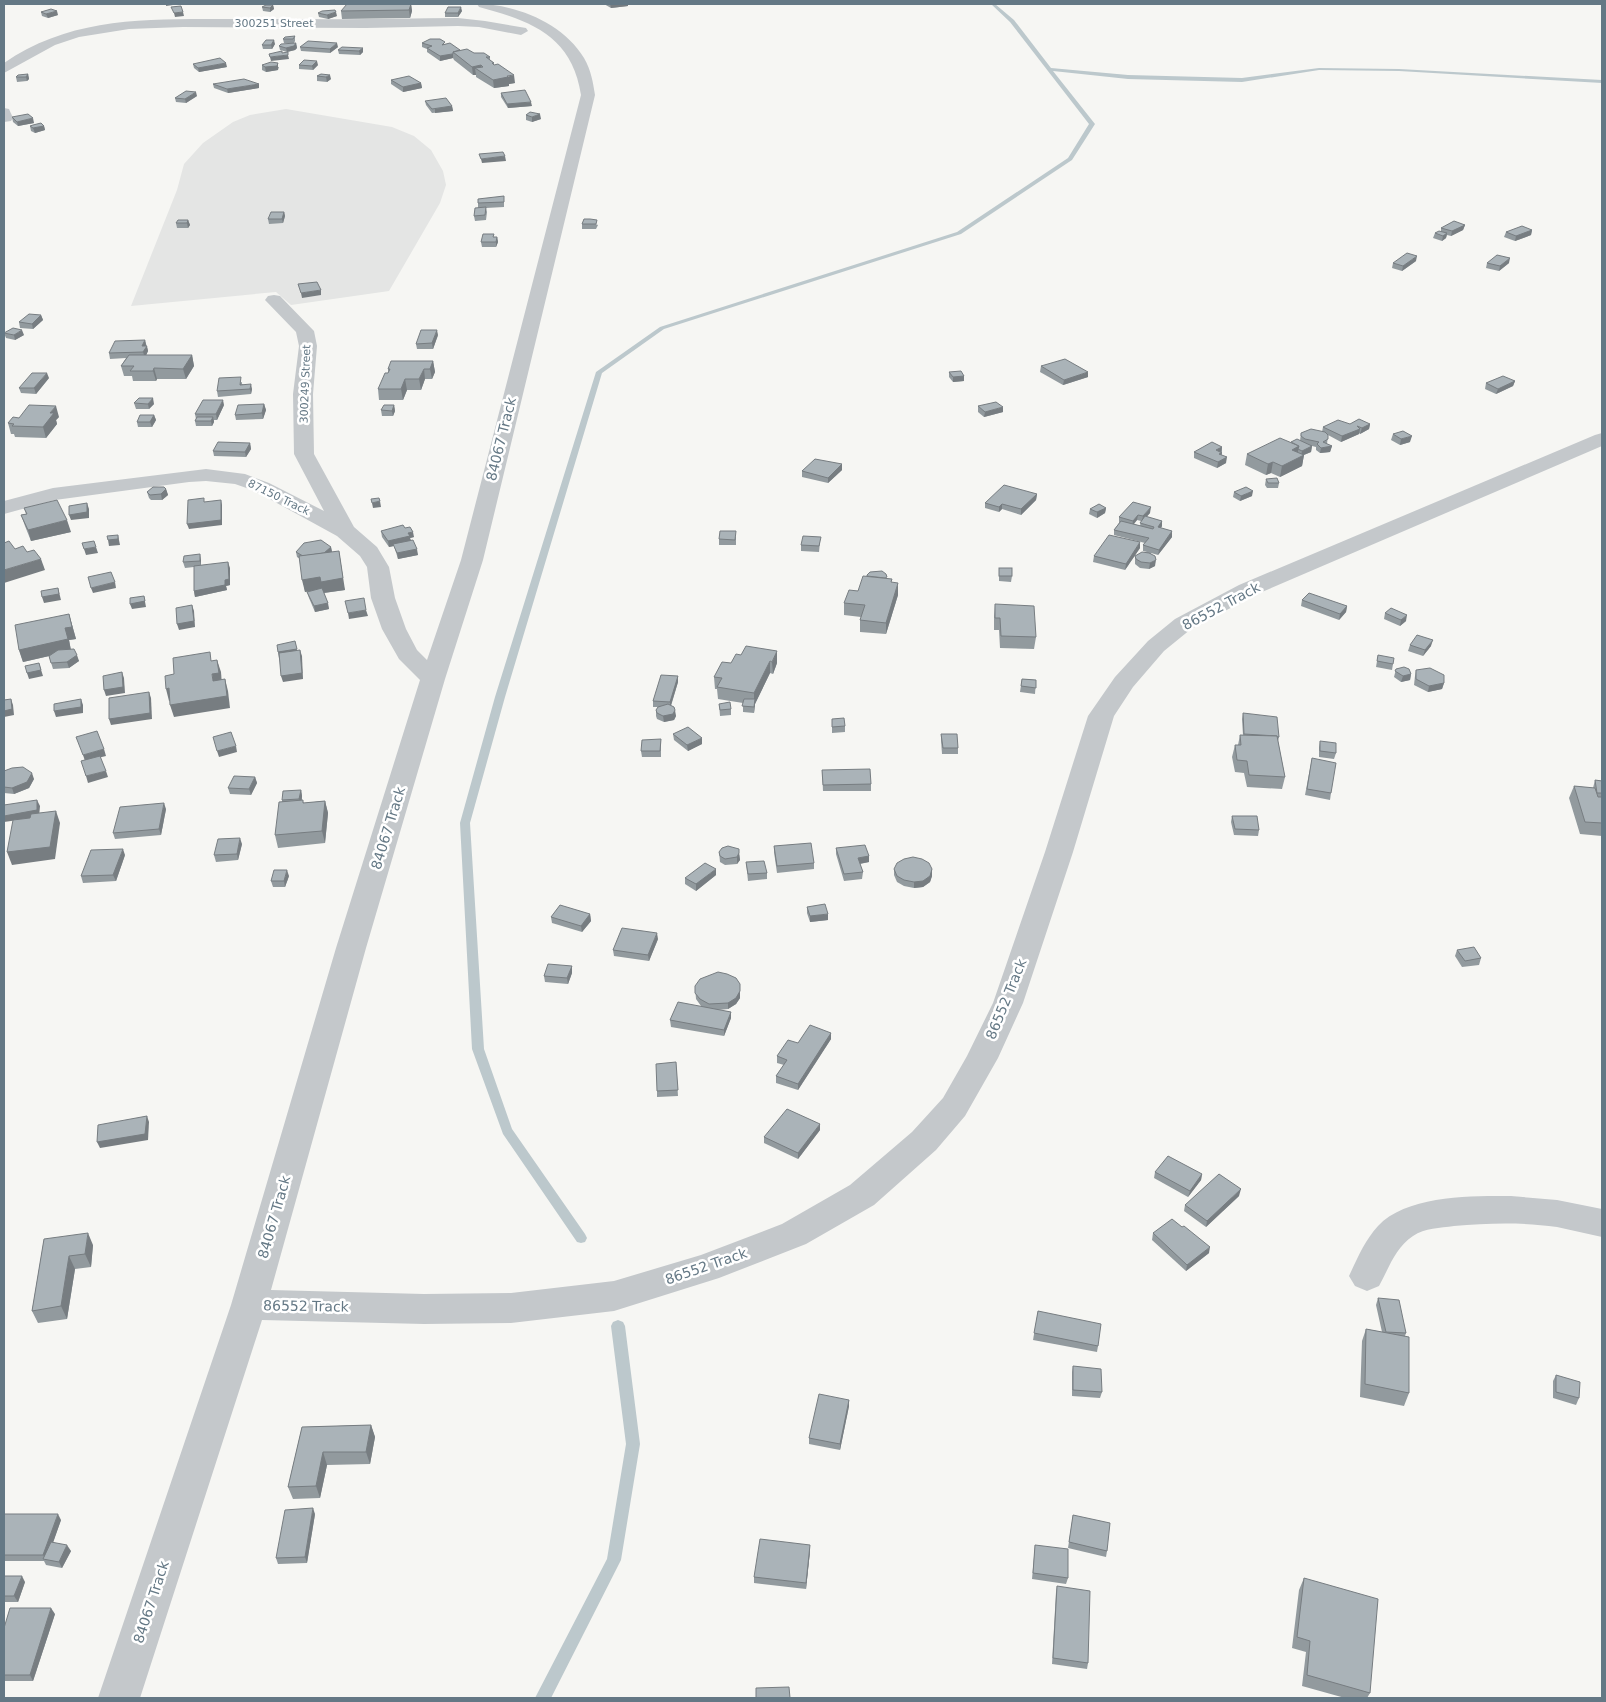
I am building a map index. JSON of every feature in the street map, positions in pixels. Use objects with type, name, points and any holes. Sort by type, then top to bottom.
[{"type":"street","name":"84067 Track","points":[[119,1698],[249,1305],[351,948],[433,679],[472,560],[588,95],[585,73],[576,54],[563,40],[524,18],[483,4]]},
{"type":"street","name":"300251 Street","points":[[4,69],[30,50],[51,41],[106,28],[146,23],[270,22],[388,24],[460,22],[553,34]]},
{"type":"street","name":"300249 Street","points":[[274,300],[305,331],[308,346],[303,394],[304,454],[345,531]]},
{"type":"street","name":"86552 Track","points":[[249,1305],[424,1309],[511,1308],[614,1296],[707,1268],[794,1234],[862,1195],[924,1141],[954,1107],[982,1058],[1008,1003],[1059,852],[1101,716],[1124,682],[1156,646],[1183,624],[1247,590],[1602,439]]},
{"type":"street","name":"87150 Track","points":[[7,507],[54,494],[206,475],[238,478],[262,487],[345,531],[369,552],[378,567],[383,598],[394,629],[407,654],[433,679]]},
{"type":"street","points":[[1367,1276],[1383,1242],[1393,1232],[1410,1221],[1438,1214],[1495,1210],[1544,1212],[1602,1223]]},
{"type":"shaded area","points":[[286,109],[392,127],[414,136],[431,150],[443,171],[446,185],[440,203],[389,291],[291,305],[276,292],[131,306],[177,190],[184,164],[203,143],[233,122],[250,115]]},
{"type":"building","points":[[347,4],[411,4],[409,10],[341,11]]},
{"type":"building","points":[[273,5],[270,8],[262,7]]},
{"type":"building","points":[[181,6],[183,12],[174,13],[171,7]]},
{"type":"building","points":[[448,7],[461,7],[458,13],[445,13]]},
{"type":"building","points":[[51,9],[57,11],[46,14],[41,12]]},
{"type":"building","points":[[335,10],[336,12],[327,15],[318,13],[322,11]]},
{"type":"building","points":[[295,36],[293,39],[283,39],[285,37]]},
{"type":"building","points":[[430,39],[440,39],[445,42],[442,45],[450,43],[460,50],[453,52],[453,54],[440,56],[427,48],[432,46],[422,43]]},
{"type":"building","points":[[266,40],[274,40],[271,45],[262,45]]},
{"type":"building","points":[[308,41],[337,43],[330,49],[300,47]]},
{"type":"building","points":[[296,43],[294,46],[286,48],[279,46],[281,44]]},
{"type":"building","points":[[342,47],[363,48],[359,51],[338,50]]},
{"type":"building","points":[[467,49],[474,53],[484,53],[490,57],[486,57],[494,65],[498,64],[514,75],[493,80],[475,68],[483,67],[481,65],[472,67],[453,52]]},
{"type":"building","points":[[282,51],[282,53],[288,52],[288,55],[270,57],[269,54]]},
{"type":"building","points":[[220,58],[226,63],[198,68],[193,64]]},
{"type":"building","points":[[304,60],[317,61],[312,66],[299,65]]},
{"type":"building","points":[[271,62],[278,63],[277,66],[265,67],[262,65]]},
{"type":"building","points":[[28,74],[26,77],[16,77],[18,75]]},
{"type":"building","points":[[321,74],[330,75],[326,77],[317,76]]},
{"type":"building","points":[[409,76],[421,83],[403,87],[391,80]]},
{"type":"building","points":[[244,79],[259,84],[227,89],[213,84]]},
{"type":"building","points":[[525,90],[531,102],[507,104],[501,93]]},
{"type":"building","points":[[186,91],[196,92],[185,99],[175,98]]},
{"type":"building","points":[[446,98],[452,106],[432,109],[425,101]]},
{"type":"building","points":[[530,112],[540,114],[532,117],[526,115]]},
{"type":"building","points":[[28,114],[33,118],[17,122],[12,117]]},
{"type":"building","points":[[41,123],[44,126],[33,128],[30,126],[33,125]]},
{"type":"building","points":[[503,152],[505,156],[481,159],[479,154]]},
{"type":"building","points":[[504,196],[504,202],[478,203],[478,199]]},
{"type":"building","points":[[486,207],[485,215],[474,216],[475,208]]},
{"type":"building","points":[[271,212],[284,212],[282,219],[268,219]]},
{"type":"building","points":[[584,219],[597,220],[596,224],[582,224]]},
{"type":"building","points":[[178,220],[188,220],[187,223],[176,223]]},
{"type":"building","points":[[1454,221],[1465,225],[1452,231],[1441,228]]},
{"type":"building","points":[[1522,226],[1532,230],[1516,236],[1506,232]]},
{"type":"building","points":[[1439,231],[1447,233],[1443,236],[1435,233]]},
{"type":"building","points":[[483,234],[494,234],[493,237],[497,237],[496,242],[481,242]]},
{"type":"building","points":[[1407,253],[1417,256],[1403,266],[1393,263]]},
{"type":"building","points":[[1497,255],[1510,258],[1500,266],[1487,263]]},
{"type":"building","points":[[317,282],[321,290],[301,293],[298,284]]},
{"type":"building","points":[[29,314],[41,315],[32,324],[19,322]]},
{"type":"building","points":[[13,328],[22,330],[14,335],[4,333]]},
{"type":"building","points":[[421,330],[437,330],[432,343],[416,344]]},
{"type":"building","points":[[145,340],[142,346],[147,346],[143,352],[109,353],[115,341]]},
{"type":"building","points":[[129,355],[192,355],[183,369],[154,368],[153,371],[130,371],[134,366],[121,366]]},
{"type":"building","points":[[1065,359],[1088,372],[1064,380],[1041,366]]},
{"type":"building","points":[[391,361],[433,361],[430,369],[424,369],[419,379],[405,379],[401,389],[378,389],[385,373],[388,373],[390,369],[388,369]]},
{"type":"building","points":[[961,371],[964,376],[953,377],[949,372]]},
{"type":"building","points":[[32,373],[47,373],[34,388],[19,388]]},
{"type":"building","points":[[1503,376],[1515,381],[1498,389],[1486,383]]},
{"type":"building","points":[[241,377],[240,385],[251,384],[250,389],[217,391],[219,378]]},
{"type":"building","points":[[139,398],[153,398],[148,404],[134,403]]},
{"type":"building","points":[[203,400],[223,400],[216,414],[195,414]]},
{"type":"building","points":[[996,402],[1003,407],[985,412],[978,406]]},
{"type":"building","points":[[264,404],[262,413],[235,415],[238,405]]},
{"type":"building","points":[[29,405],[56,406],[50,413],[54,413],[43,427],[12,426],[14,424],[8,423],[13,417],[19,418]]},
{"type":"building","points":[[384,405],[394,405],[392,411],[381,410]]},
{"type":"building","points":[[140,415],[154,415],[150,422],[137,422]]},
{"type":"building","points":[[197,417],[213,417],[211,421],[195,421]]},
{"type":"building","points":[[1359,419],[1370,424],[1362,428],[1357,426],[1360,429],[1342,436],[1323,427],[1338,420],[1350,424]]},
{"type":"building","points":[[1311,429],[1325,432],[1328,435],[1328,439],[1323,442],[1332,446],[1321,448],[1317,444],[1319,442],[1305,439],[1301,436],[1301,433]]},
{"type":"building","points":[[1403,431],[1412,436],[1401,439],[1393,434]]},
{"type":"building","points":[[1280,438],[1299,446],[1292,450],[1304,455],[1282,466],[1273,462],[1268,464],[1247,454]]},
{"type":"building","points":[[1297,439],[1312,446],[1302,451],[1298,449],[1299,446],[1291,442]]},
{"type":"building","points":[[218,442],[250,443],[245,452],[213,451]]},
{"type":"building","points":[[1212,442],[1222,447],[1216,450],[1222,453],[1219,454],[1227,457],[1218,462],[1194,452]]},
{"type":"building","points":[[815,459],[842,464],[828,478],[802,471]]},
{"type":"building","points":[[1277,478],[1279,483],[1268,483],[1266,479]]},
{"type":"building","points":[[1004,485],[1037,494],[1021,509],[1002,504],[999,507],[985,503]]},
{"type":"building","points":[[153,487],[164,487],[166,489],[161,494],[150,495],[147,492]]},
{"type":"building","points":[[1246,487],[1253,491],[1241,496],[1234,492]]},
{"type":"building","points":[[204,498],[204,502],[221,500],[221,520],[187,524],[188,500]]},
{"type":"building","points":[[379,498],[380,501],[372,503],[371,499]]},
{"type":"building","points":[[57,500],[67,520],[28,530],[21,515],[27,514],[24,508]]},
{"type":"building","points":[[1133,502],[1151,507],[1143,516],[1138,515],[1133,521],[1119,517]]},
{"type":"building","points":[[87,503],[87,512],[69,515],[69,506]]},
{"type":"building","points":[[1099,504],[1106,508],[1097,512],[1090,509]]},
{"type":"building","points":[[1145,516],[1162,521],[1158,527],[1172,531],[1159,550],[1143,545],[1149,538],[1114,530],[1121,521],[1153,529],[1154,527],[1140,523]]},
{"type":"building","points":[[403,525],[405,528],[410,527],[413,532],[408,533],[410,536],[388,541],[381,531]]},
{"type":"building","points":[[720,531],[736,531],[735,540],[719,539]]},
{"type":"building","points":[[118,535],[118,539],[108,540],[107,536]]},
{"type":"building","points":[[1109,535],[1140,542],[1126,564],[1094,556]]},
{"type":"building","points":[[803,536],[821,537],[819,546],[801,545]]},
{"type":"building","points":[[321,540],[331,547],[324,553],[303,556],[296,552],[304,543]]},
{"type":"building","points":[[413,540],[417,549],[397,553],[393,544]]},
{"type":"building","points":[[9,541],[15,549],[23,546],[27,552],[34,550],[41,559],[4,570],[4,543]]},
{"type":"building","points":[[94,541],[96,547],[84,549],[82,543]]},
{"type":"building","points":[[339,551],[343,578],[321,582],[320,577],[302,580],[299,556]]},
{"type":"building","points":[[1142,552],[1155,556],[1156,560],[1150,563],[1141,562],[1136,559],[1135,556]]},
{"type":"building","points":[[200,554],[200,561],[183,562],[184,556]]},
{"type":"building","points":[[228,562],[229,579],[225,580],[225,585],[194,591],[194,566]]},
{"type":"building","points":[[999,568],[1012,568],[1012,576],[999,576]]},
{"type":"building","points":[[882,571],[887,577],[867,576],[870,572]]},
{"type":"building","points":[[111,572],[115,582],[91,588],[88,577]]},
{"type":"building","points":[[863,576],[892,579],[891,582],[898,583],[886,623],[860,620],[865,605],[844,603],[849,590],[858,591]]},
{"type":"building","points":[[58,588],[59,594],[42,597],[41,591]]},
{"type":"building","points":[[322,588],[328,603],[314,606],[307,592]]},
{"type":"building","points":[[1309,593],[1347,606],[1340,614],[1302,600]]},
{"type":"building","points":[[144,596],[145,601],[130,604],[130,598]]},
{"type":"building","points":[[364,598],[366,610],[348,613],[345,601]]},
{"type":"building","points":[[995,604],[1034,606],[1036,637],[1001,636],[1000,618],[995,618]]},
{"type":"building","points":[[192,605],[194,621],[177,624],[176,608]]},
{"type":"building","points":[[1391,608],[1407,615],[1401,620],[1385,613]]},
{"type":"building","points":[[69,614],[72,627],[65,628],[68,639],[19,650],[15,625]]},
{"type":"building","points":[[1417,635],[1433,640],[1425,650],[1410,645]]},
{"type":"building","points":[[295,641],[297,649],[278,652],[277,645]]},
{"type":"building","points":[[746,646],[777,651],[754,693],[717,687],[722,678],[714,677],[722,662],[731,663],[736,654],[741,655]]},
{"type":"building","points":[[74,649],[77,655],[67,662],[51,663],[49,656],[58,650]]},
{"type":"building","points":[[300,650],[302,673],[281,676],[279,653]]},
{"type":"building","points":[[210,652],[211,661],[217,660],[219,673],[212,674],[213,681],[225,679],[227,696],[170,705],[169,688],[166,689],[165,676],[174,674],[173,658]]},
{"type":"building","points":[[1378,655],[1394,658],[1393,664],[1377,661]]},
{"type":"building","points":[[39,663],[41,670],[27,673],[25,666]]},
{"type":"building","points":[[1404,667],[1409,669],[1411,674],[1403,676],[1395,671]]},
{"type":"building","points":[[1430,668],[1444,675],[1444,683],[1429,686],[1416,679],[1416,670]]},
{"type":"building","points":[[122,672],[123,687],[104,690],[103,676]]},
{"type":"building","points":[[661,675],[678,676],[670,702],[653,701]]},
{"type":"building","points":[[1022,679],[1036,680],[1036,688],[1021,686]]},
{"type":"building","points":[[149,692],[150,713],[109,719],[109,698]]},
{"type":"building","points":[[11,699],[12,709],[4,711],[4,700]]},
{"type":"building","points":[[81,699],[81,707],[54,711],[54,704]]},
{"type":"building","points":[[744,699],[755,699],[754,707],[742,706]]},
{"type":"building","points":[[730,702],[731,709],[720,710],[719,704]]},
{"type":"building","points":[[668,704],[674,707],[673,714],[663,716],[657,713],[658,707]]},
{"type":"building","points":[[1243,713],[1277,717],[1279,737],[1244,734]]},
{"type":"building","points":[[844,718],[845,726],[832,727],[832,719]]},
{"type":"building","points":[[688,727],[702,738],[687,745],[673,734]]},
{"type":"building","points":[[97,731],[104,749],[83,755],[76,737]]},
{"type":"building","points":[[231,732],[236,746],[217,751],[213,737]]},
{"type":"building","points":[[941,734],[957,734],[958,748],[943,748]]},
{"type":"building","points":[[1240,735],[1277,736],[1285,777],[1249,775],[1247,761],[1237,760],[1235,745],[1241,745]]},
{"type":"building","points":[[661,739],[660,751],[641,751],[642,740]]},
{"type":"building","points":[[1320,741],[1336,743],[1336,753],[1320,751]]},
{"type":"building","points":[[100,756],[106,771],[86,776],[81,761]]},
{"type":"building","points":[[1312,758],[1336,763],[1331,793],[1307,789]]},
{"type":"building","points":[[23,767],[32,773],[27,782],[12,788],[4,787],[4,771]]},
{"type":"building","points":[[870,769],[871,784],[823,785],[822,770]]},
{"type":"building","points":[[234,776],[255,777],[249,789],[228,788]]},
{"type":"building","points":[[1595,780],[1602,781],[1602,793],[1597,793]]},
{"type":"building","points":[[1574,786],[1595,788],[1598,797],[1602,797],[1602,823],[1585,822]]},
{"type":"building","points":[[301,790],[299,799],[282,800],[283,791]]},
{"type":"building","points":[[37,800],[37,810],[4,816],[4,805]]},
{"type":"building","points":[[303,800],[303,803],[325,801],[322,831],[275,835],[279,802]]},
{"type":"building","points":[[164,803],[159,829],[113,833],[120,807]]},
{"type":"building","points":[[56,811],[50,847],[7,852],[13,820],[30,818],[31,814]]},
{"type":"building","points":[[1232,816],[1257,816],[1259,830],[1235,829]]},
{"type":"building","points":[[240,838],[237,854],[214,855],[218,839]]},
{"type":"building","points":[[811,843],[814,863],[777,866],[774,846]]},
{"type":"building","points":[[865,845],[869,856],[858,858],[863,872],[844,874],[836,848]]},
{"type":"building","points":[[728,846],[739,849],[737,857],[725,859],[720,856],[719,852],[722,848]]},
{"type":"building","points":[[123,849],[113,875],[81,876],[91,850]]},
{"type":"building","points":[[913,857],[929,863],[932,869],[930,876],[923,881],[904,880],[897,876],[894,869],[897,863]]},
{"type":"building","points":[[764,861],[767,873],[748,874],[746,862]]},
{"type":"building","points":[[705,863],[716,869],[696,884],[685,878]]},
{"type":"building","points":[[274,870],[287,870],[284,881],[271,881]]},
{"type":"building","points":[[825,904],[828,914],[810,916],[807,907]]},
{"type":"building","points":[[560,905],[590,914],[581,926],[551,917]]},
{"type":"building","points":[[622,928],[657,933],[648,955],[613,950]]},
{"type":"building","points":[[1474,947],[1481,958],[1465,961],[1457,950]]},
{"type":"building","points":[[548,964],[572,966],[567,978],[544,976]]},
{"type":"building","points":[[718,972],[736,978],[740,984],[740,991],[736,998],[728,1003],[709,1004],[700,999],[695,993],[695,986],[700,979]]},
{"type":"building","points":[[678,1002],[731,1012],[724,1030],[670,1020]]},
{"type":"building","points":[[810,1025],[831,1033],[798,1084],[776,1076],[787,1060],[777,1056],[788,1040],[798,1043]]},
{"type":"building","points":[[676,1062],[678,1090],[657,1091],[656,1064]]},
{"type":"building","points":[[787,1109],[820,1124],[798,1153],[764,1137]]},
{"type":"building","points":[[147,1116],[145,1134],[97,1142],[98,1125]]},
{"type":"building","points":[[1168,1156],[1202,1174],[1190,1191],[1155,1172]]},
{"type":"building","points":[[1219,1174],[1241,1189],[1207,1221],[1185,1205]]},
{"type":"building","points":[[1172,1219],[1210,1247],[1187,1265],[1153,1233]]},
{"type":"building","points":[[88,1233],[85,1254],[69,1256],[61,1306],[32,1311],[44,1239]]},
{"type":"building","points":[[1378,1298],[1399,1300],[1406,1333],[1386,1332]]},
{"type":"building","points":[[1038,1311],[1101,1324],[1098,1346],[1034,1333]]},
{"type":"building","points":[[1366,1329],[1409,1337],[1409,1393],[1365,1384]]},
{"type":"building","points":[[1073,1366],[1101,1369],[1102,1392],[1073,1390]]},
{"type":"building","points":[[1556,1375],[1580,1382],[1579,1398],[1556,1392]]},
{"type":"building","points":[[819,1394],[849,1400],[840,1444],[809,1438]]},
{"type":"building","points":[[371,1425],[366,1452],[323,1452],[316,1486],[288,1487],[302,1427]]},
{"type":"building","points":[[313,1508],[305,1557],[276,1558],[285,1510]]},
{"type":"building","points":[[4,1514],[58,1514],[43,1555],[4,1555]]},
{"type":"building","points":[[1073,1515],[1110,1523],[1107,1551],[1069,1542]]},
{"type":"building","points":[[760,1539],[810,1545],[806,1583],[754,1577]]},
{"type":"building","points":[[51,1542],[67,1545],[59,1562],[43,1559]]},
{"type":"building","points":[[1035,1545],[1068,1549],[1068,1578],[1033,1573]]},
{"type":"building","points":[[4,1576],[22,1576],[14,1596],[4,1596]]},
{"type":"building","points":[[1304,1578],[1378,1599],[1370,1693],[1307,1675],[1310,1641],[1297,1637]]},
{"type":"building","points":[[1057,1586],[1090,1591],[1088,1663],[1053,1658]]},
{"type":"building","points":[[10,1608],[51,1608],[30,1675],[4,1675],[4,1628]]},
{"type":"building","points":[[789,1687],[790,1698],[756,1698],[756,1688]]},
{"type":"waterway","points":[[581,1238],[507,1131],[478,1049],[465,823],[500,697],[599,372],[662,328],[959,233],[1070,159],[1092,124],[1012,21],[993,4]]},
{"type":"waterway","points":[[1050,69],[1128,77],[1242,80],[1319,69],[1399,70],[1602,82]]},
{"type":"waterway","points":[[543,1698],[614,1560],[633,1444],[618,1326]]}]
